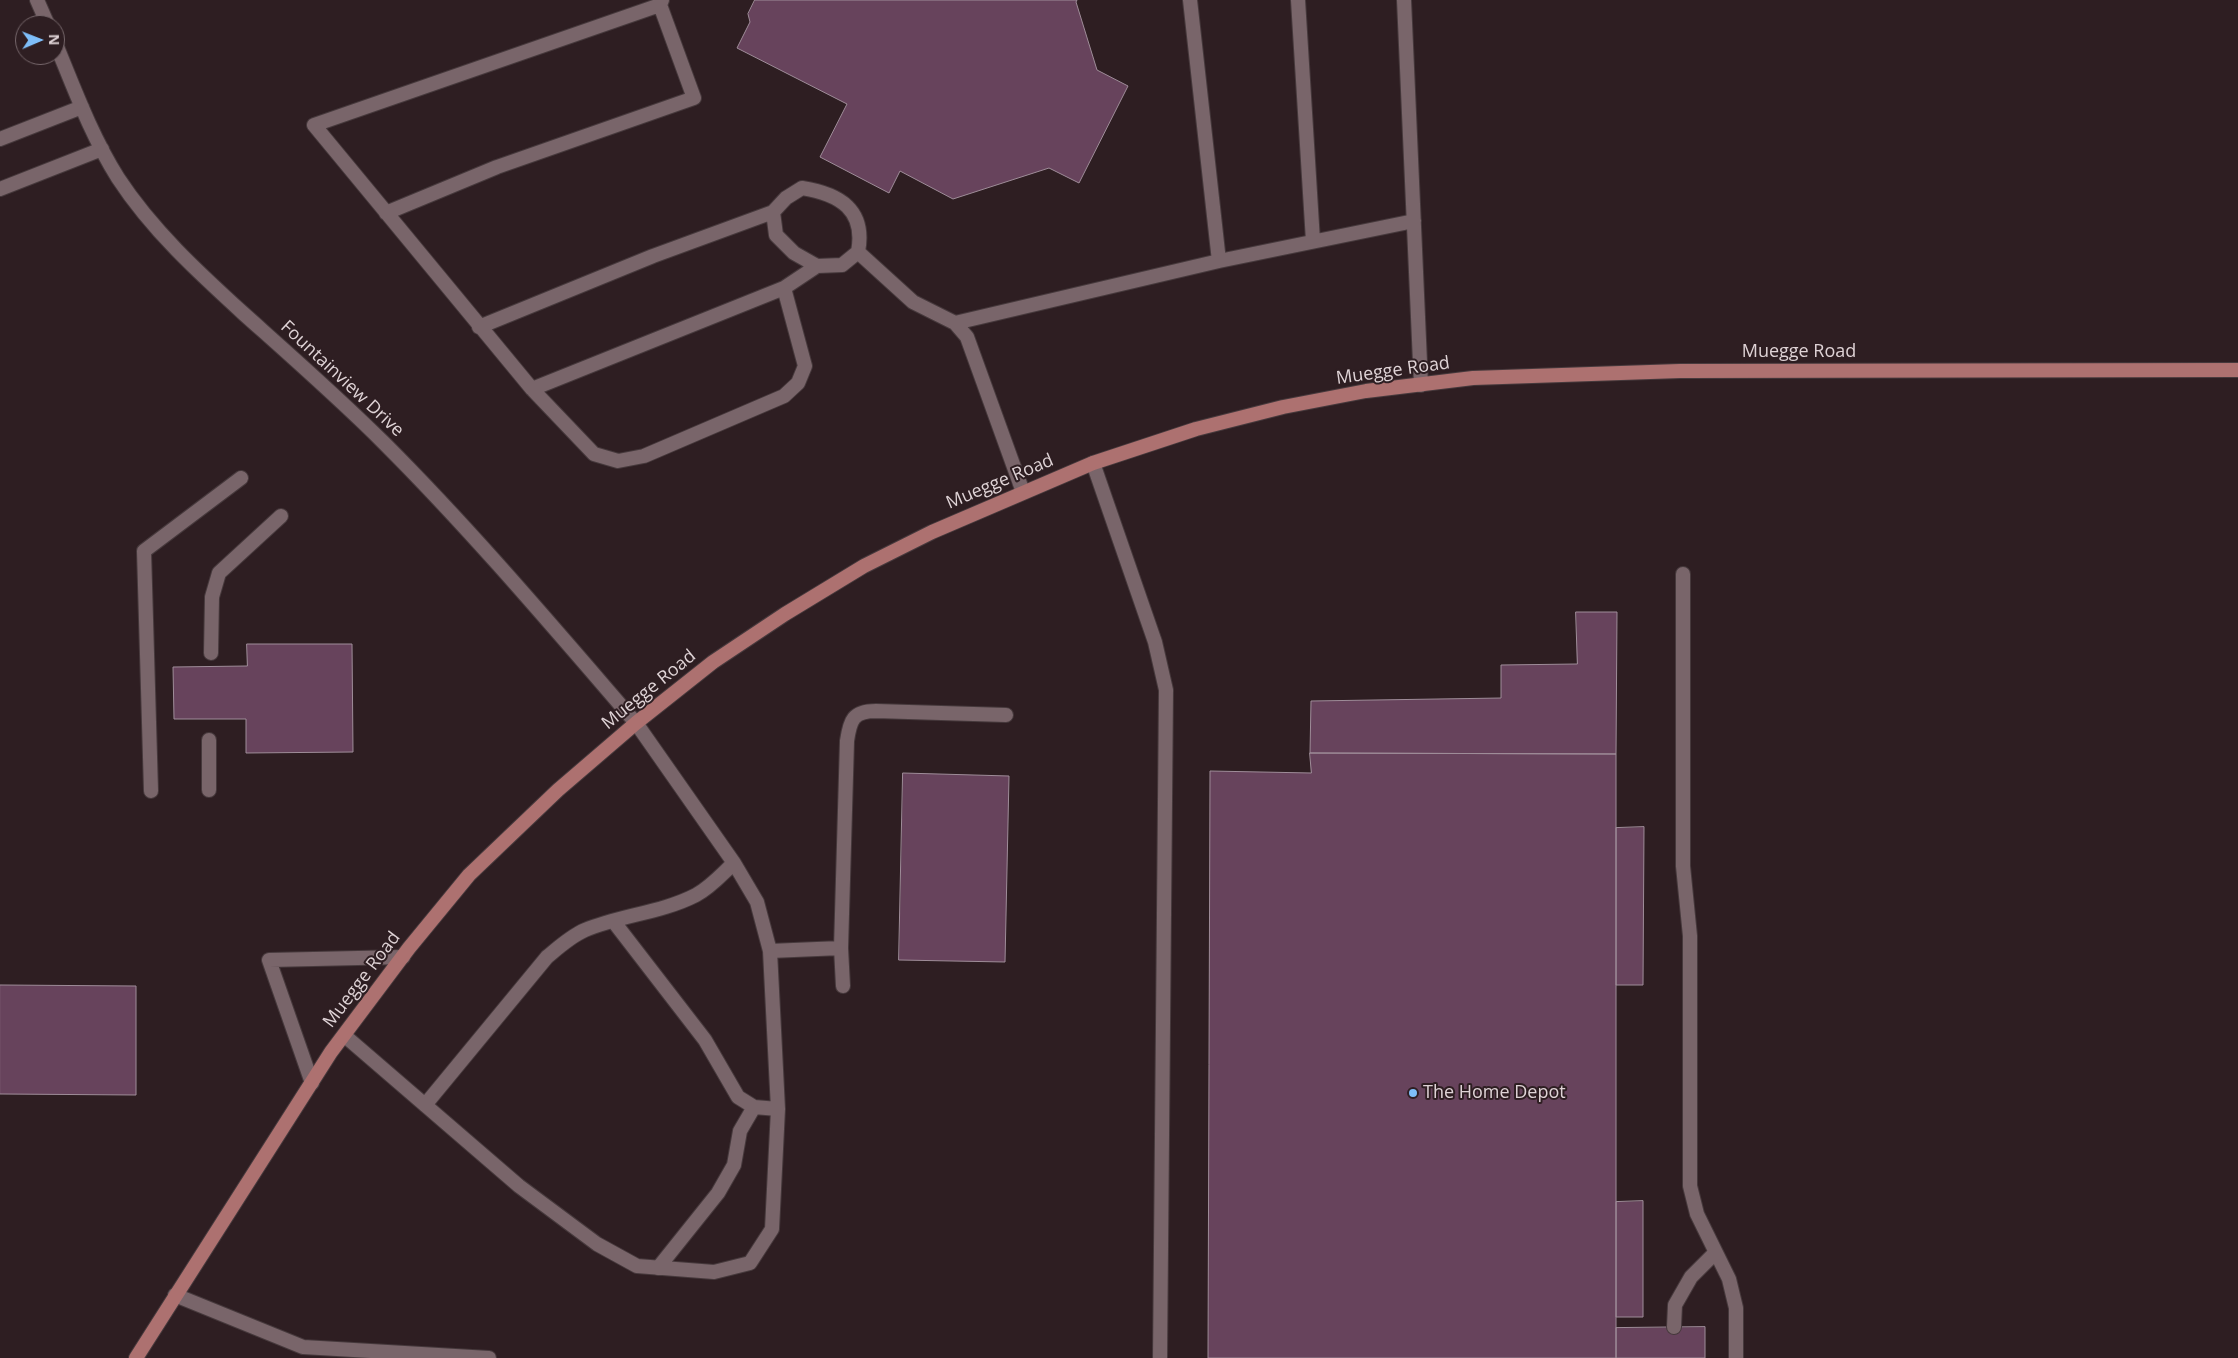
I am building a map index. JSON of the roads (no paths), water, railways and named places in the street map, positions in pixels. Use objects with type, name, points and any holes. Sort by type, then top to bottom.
[{"type":"main road","name":"Muegge Road","points":[[136,1358],[331,1052],[345,1036],[403,956],[470,875],[558,790],[636,723],[713,662],[785,614],[864,566],[932,532],[1093,463],[1196,429],[1283,407],[1366,392],[1473,378],[1680,371],[2238,370]]},
{"type":"street","points":[[38,0],[44,15]]},
{"type":"street","points":[[1190,0],[1219,261]]},
{"type":"street","points":[[1298,0],[1313,242]]},
{"type":"street","points":[[1404,0],[1421,385]]},
{"type":"street","points":[[386,213],[497,167],[694,98],[661,2],[314,125],[386,213],[480,327],[532,389],[594,454],[618,461],[644,456],[784,396],[798,383],[805,366],[784,288]]},
{"type":"street","name":"Fountainview Drive","points":[[65,65],[90,128],[119,178],[156,229],[194,268],[350,409],[410,469],[572,648],[636,723],[734,862],[757,902],[770,951],[778,1109],[772,1229],[750,1263],[714,1272],[637,1266],[597,1244],[519,1186],[345,1036]]},
{"type":"street","points":[[0,139],[82,107]]},
{"type":"street","points":[[0,189],[102,149]]},
{"type":"street","points":[[480,327],[653,256],[774,212],[786,198],[802,188],[821,191],[849,207],[859,223],[861,236],[858,252],[842,265],[816,266],[784,288],[532,389]]},
{"type":"street","points":[[774,212],[776,235],[794,253],[816,266]]},
{"type":"street","points":[[954,323],[1219,261],[1414,221]]},
{"type":"street","points":[[858,252],[913,302],[954,323],[967,337],[1023,492]]},
{"type":"street","points":[[1093,463],[1125,549],[1155,642],[1166,690],[1160,1358]]},
{"type":"street","points":[[151,791],[144,551],[241,478]]},
{"type":"street","points":[[211,652],[212,597],[219,573],[280,516]]},
{"type":"street","points":[[1683,574],[1683,866],[1690,936],[1690,1186],[1697,1214],[1729,1279],[1736,1308],[1736,1358]]},
{"type":"street","points":[[843,986],[841,948],[849,725],[857,714],[864,711],[1006,715]]},
{"type":"street","points":[[209,740],[209,790]]},
{"type":"street","points":[[425,1105],[547,957],[566,941],[585,930],[659,909],[695,895],[709,887],[734,862]]},
{"type":"street","points":[[614,922],[706,1040],[738,1097],[754,1107],[778,1109]]},
{"type":"street","points":[[770,951],[841,948]]},
{"type":"street","points":[[312,1083],[269,960],[403,956]]},
{"type":"street","points":[[658,1268],[718,1193],[734,1165],[740,1131],[754,1107]]},
{"type":"street","points":[[1674,1327],[1675,1305],[1691,1277],[1715,1253]]},
{"type":"street","points":[[176,1295],[303,1347],[489,1358]]},
{"type":"place","name":"The Home Depot","points":[[1413,1093]]}]
